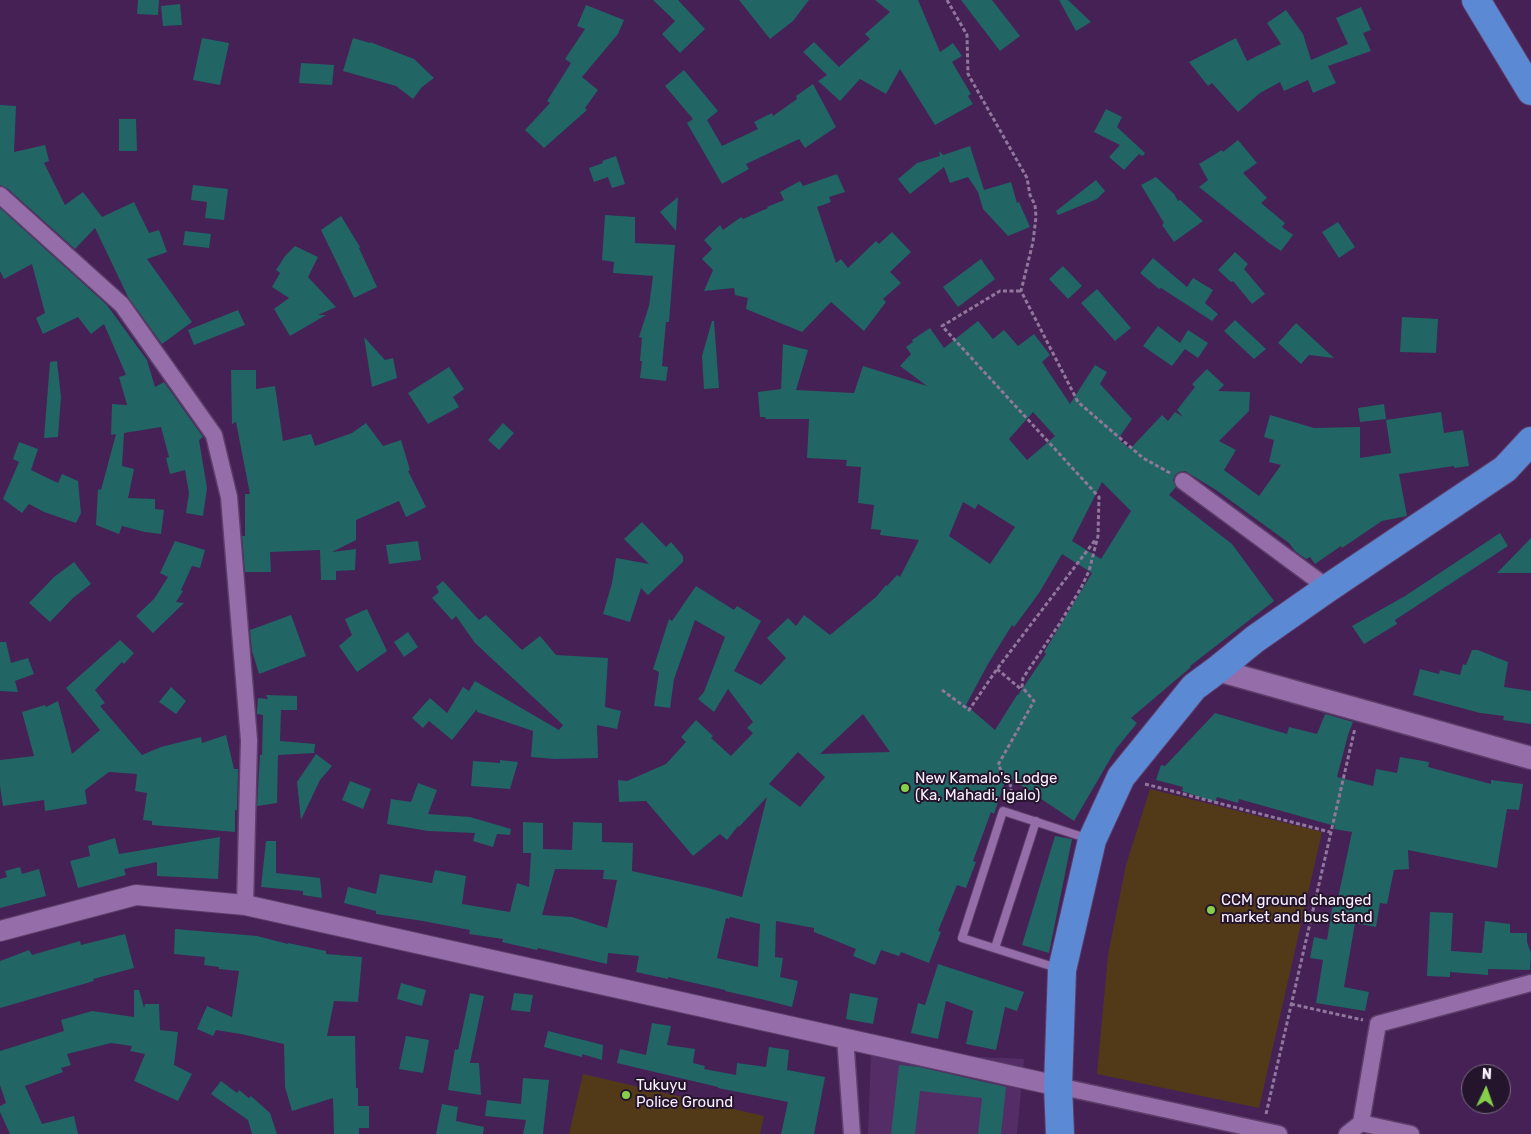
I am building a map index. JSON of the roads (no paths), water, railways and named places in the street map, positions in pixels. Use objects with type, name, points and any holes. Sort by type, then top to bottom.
[{"type":"highway","points":[[1476,0],[1531,91]]},
{"type":"highway","points":[[1060,1134],[1058,1086],[1062,970],[1092,840],[1121,777],[1194,687],[1255,639],[1505,469],[1531,441]]},
{"type":"main road","points":[[1217,670],[1531,758]]},
{"type":"street","points":[[0,195],[122,305],[214,435],[229,497],[249,740],[245,905]]},
{"type":"street","points":[[1183,481],[1328,588]]},
{"type":"street","points":[[0,931],[136,895],[245,905],[1279,1134]]},
{"type":"street","points":[[1347,1134],[1361,1123],[1378,1024],[1531,983]]},
{"type":"street","points":[[845,1037],[852,1134]]},
{"type":"street","points":[[1361,1123],[1410,1134]]},
{"type":"lane","points":[[1062,970],[962,938],[1003,811],[1092,840]]},
{"type":"lane","points":[[995,948],[1036,821]]},
{"type":"place","name":"New Kamalo's Lodge (Ka, Mahadi, Igalo)","points":[[905,788]]},
{"type":"place","name":"CCM ground changed market and bus stand","points":[[1211,910]]},
{"type":"place","name":"Tukuyu Police Ground","points":[[626,1095]]}]
